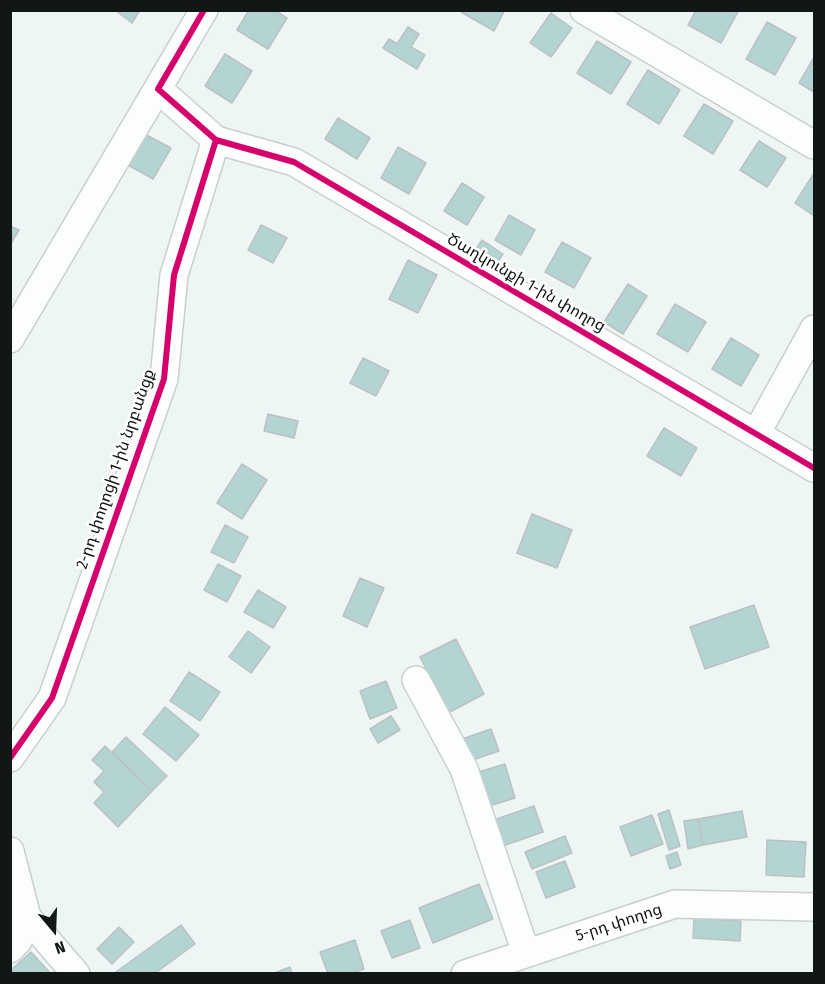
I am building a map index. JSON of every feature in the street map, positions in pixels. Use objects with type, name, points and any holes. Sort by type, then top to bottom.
[{"type":"street","points":[[10,339],[204,10]]},
{"type":"street","points":[[584,10],[814,145]]},
{"type":"street","points":[[158,89],[216,140]]},
{"type":"street","name":"Ծաղկունքի 1-ին փողոց","points":[[216,140],[294,162],[814,468]]},
{"type":"street","name":"2-րդ փողոցի 1-ին նրբանցք","points":[[10,758],[52,698],[164,380],[174,274],[216,140]]},
{"type":"street","points":[[756,434],[814,329]]},
{"type":"street","points":[[416,680],[464,769],[526,953]]},
{"type":"street","points":[[10,851],[19,911],[18,941],[10,949]]},
{"type":"street","name":"5-րդ փողոց","points":[[465,974],[675,904],[814,907]]},
{"type":"street","points":[[19,911],[76,974]]},
{"type":"building","points":[[115,10],[140,10],[132,23]]},
{"type":"building","points":[[249,10],[274,10],[287,18],[268,49],[237,30]]},
{"type":"building","points":[[462,10],[505,10],[494,31],[461,12]]},
{"type":"building","points":[[696,10],[739,10],[721,43],[688,25]]},
{"type":"building","points":[[551,13],[572,28],[551,57],[530,43]]},
{"type":"building","points":[[767,22],[796,38],[775,75],[746,59]]},
{"type":"building","points":[[408,27],[419,34],[411,47],[425,55],[417,69],[383,48],[389,39],[397,44]]},
{"type":"building","points":[[597,41],[631,62],[611,94],[577,73]]},
{"type":"building","points":[[225,54],[252,71],[232,103],[205,86]]},
{"type":"building","points":[[814,57],[814,92],[799,83]]},
{"type":"building","points":[[648,70],[680,90],[659,124],[627,104]]},
{"type":"building","points":[[704,104],[733,121],[713,154],[684,136]]},
{"type":"building","points":[[338,118],[370,138],[357,159],[325,139]]},
{"type":"building","points":[[137,130],[171,148],[153,179],[121,161]]},
{"type":"building","points":[[759,141],[786,158],[767,187],[740,170]]},
{"type":"building","points":[[398,147],[426,163],[409,194],[381,178]]},
{"type":"building","points":[[814,173],[814,216],[795,203]]},
{"type":"building","points":[[462,183],[484,197],[467,225],[444,211]]},
{"type":"building","points":[[509,215],[535,230],[521,255],[495,240]]},
{"type":"building","points":[[261,225],[287,238],[273,263],[248,250]]},
{"type":"building","points":[[10,226],[19,230],[10,245]]},
{"type":"building","points":[[482,240],[503,254],[495,266],[474,252]]},
{"type":"building","points":[[562,242],[591,258],[574,288],[545,272]]},
{"type":"building","points":[[408,260],[437,275],[418,313],[389,299]]},
{"type":"building","points":[[628,284],[647,296],[623,334],[604,322]]},
{"type":"building","points":[[675,304],[706,322],[688,352],[657,334]]},
{"type":"building","points":[[731,338],[759,355],[741,386],[712,369]]},
{"type":"building","points":[[363,358],[389,371],[376,396],[350,383]]},
{"type":"building","points":[[268,414],[298,421],[294,438],[264,431]]},
{"type":"building","points":[[664,428],[697,448],[681,476],[647,456]]},
{"type":"building","points":[[242,464],[267,480],[242,519],[217,503]]},
{"type":"building","points":[[532,514],[572,530],[557,568],[517,553]]},
{"type":"building","points":[[225,525],[248,537],[234,563],[211,552]]},
{"type":"building","points":[[218,564],[241,576],[227,602],[204,590]]},
{"type":"building","points":[[360,578],[384,588],[367,627],[343,616]]},
{"type":"building","points":[[258,590],[286,607],[273,628],[244,612]]},
{"type":"building","points":[[754,605],[769,647],[705,669],[690,627]]},
{"type":"building","points":[[248,631],[270,647],[251,673],[229,657]]},
{"type":"building","points":[[456,639],[484,694],[448,713],[420,657]]},
{"type":"building","points":[[189,672],[220,692],[200,721],[170,701]]},
{"type":"building","points":[[386,681],[397,708],[370,719],[360,691]]},
{"type":"building","points":[[165,707],[199,735],[176,761],[143,734]]},
{"type":"building","points":[[391,716],[400,730],[378,743],[370,729]]},
{"type":"building","points":[[491,729],[499,751],[470,761],[462,739]]},
{"type":"building","points":[[126,737],[167,776],[152,791],[112,752]]},
{"type":"building","points":[[105,746],[152,791],[118,827],[94,803],[104,792],[94,782],[104,771],[92,760]]},
{"type":"building","points":[[505,764],[515,798],[486,807],[475,773]]},
{"type":"building","points":[[534,806],[543,832],[500,847],[491,821]]},
{"type":"building","points":[[669,810],[680,846],[669,850],[658,814]]},
{"type":"building","points":[[742,811],[747,837],[703,845],[698,819]]},
{"type":"building","points":[[652,815],[663,844],[631,856],[620,827]]},
{"type":"building","points":[[698,819],[703,845],[688,849],[684,821]]},
{"type":"building","points":[[565,836],[572,853],[532,869],[525,852]]},
{"type":"building","points":[[767,840],[806,842],[804,877],[766,875]]},
{"type":"building","points":[[677,852],[681,865],[670,869],[666,856]]},
{"type":"building","points":[[565,861],[575,887],[546,898],[536,872]]},
{"type":"building","points":[[479,884],[493,919],[433,943],[419,908]]},
{"type":"building","points":[[694,918],[741,921],[740,941],[693,938]]},
{"type":"building","points":[[410,920],[420,948],[392,958],[381,931]]},
{"type":"building","points":[[181,925],[195,944],[154,974],[113,974]]},
{"type":"building","points":[[119,927],[134,942],[112,964],[97,949]]},
{"type":"building","points":[[355,940],[364,969],[349,974],[328,974],[320,952]]},
{"type":"building","points":[[31,952],[51,974],[10,974],[10,971]]},
{"type":"building","points":[[290,967],[292,974],[272,974]]},
{"type":"cycle path","points":[[204,10],[158,89],[216,140],[294,162],[814,468]]},
{"type":"cycle path","points":[[10,758],[52,698],[164,379],[174,275],[216,140]]}]
